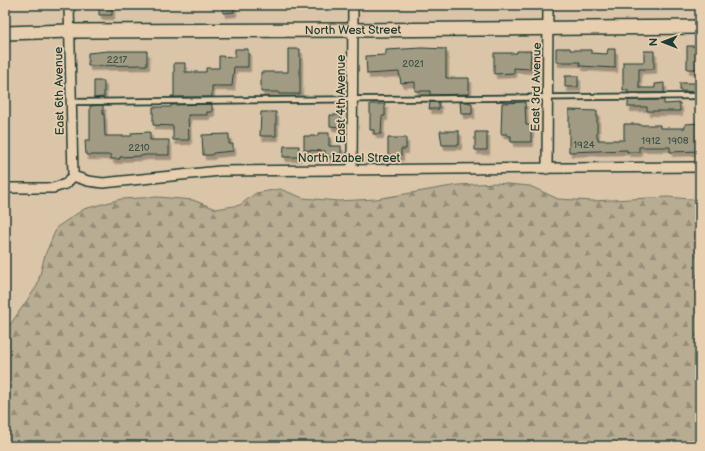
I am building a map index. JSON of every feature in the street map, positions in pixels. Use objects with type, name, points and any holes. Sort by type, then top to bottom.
[{"type":"street","name":"East 6th Avenue","points":[[69,5],[73,176]]},
{"type":"street","name":"East 4th Avenue","points":[[352,169],[353,5]]},
{"type":"street","name":"East 3rd Avenue","points":[[547,169],[548,5]]},
{"type":"street","name":"North West Street","points":[[5,33],[70,31],[700,27]]},
{"type":"street","name":"North Izabel Street","points":[[73,176],[88,181],[103,183],[220,171],[700,168]]},
{"type":"street","points":[[5,188],[53,188],[66,184],[73,176]]},
{"type":"lane","points":[[72,102],[700,96]]},
{"type":"green space","points":[[496,183],[530,186],[558,199],[593,201],[668,197],[700,200],[700,446],[5,446],[5,332],[37,286],[45,255],[57,227],[84,209],[121,199],[158,197],[193,200],[216,209],[240,205],[256,193],[280,189],[303,198],[338,201],[376,199],[458,185]]},
{"type":"building","points":[[99,5],[112,5],[112,15],[99,15]]},
{"type":"building","points":[[222,5],[234,5],[234,12],[223,13]]},
{"type":"building","points":[[687,46],[700,46],[700,69],[687,69]]},
{"type":"building","points":[[422,48],[446,49],[446,78],[469,78],[469,94],[430,95],[430,91],[415,91],[415,82],[401,83],[399,72],[367,74],[366,56],[386,55],[386,50]]},
{"type":"building","points":[[556,48],[591,50],[591,53],[607,54],[608,49],[615,49],[615,68],[580,66],[580,62],[556,62]]},
{"type":"building","points":[[235,49],[248,49],[248,67],[234,67],[232,86],[212,86],[212,97],[171,97],[174,96],[174,63],[185,63],[185,72],[206,72],[206,68],[219,68],[219,56],[235,57]]},
{"type":"building","points":[[288,49],[300,49],[300,94],[261,92],[261,72],[288,72]]},
{"type":"building","points":[[108,51],[147,51],[147,65],[88,66],[88,53]]},
{"type":"building","points":[[517,51],[531,51],[530,69],[514,68],[514,73],[494,74],[494,53],[517,53]]},
{"type":"building","points":[[644,51],[654,51],[654,69],[639,69],[639,88],[655,88],[655,84],[664,83],[664,93],[628,93],[628,90],[623,90],[623,62],[644,62]]},
{"type":"building","points":[[565,76],[578,76],[578,87],[565,87]]},
{"type":"building","points":[[94,81],[104,81],[104,97],[94,98]]},
{"type":"building","points":[[680,83],[697,83],[697,92],[680,91]]},
{"type":"building","points":[[628,100],[664,100],[664,104],[680,103],[680,111],[647,111],[647,107],[628,107]]},
{"type":"building","points":[[430,102],[439,102],[439,109],[429,109]]},
{"type":"building","points":[[460,102],[472,103],[472,114],[461,114]]},
{"type":"building","points":[[525,102],[526,125],[531,125],[531,142],[511,142],[511,136],[501,134],[502,103]]},
{"type":"building","points":[[212,104],[212,112],[207,112],[207,115],[188,115],[189,140],[173,140],[173,126],[153,125],[153,107]]},
{"type":"building","points":[[370,104],[385,104],[385,116],[382,116],[381,134],[374,134],[374,130],[370,130]]},
{"type":"building","points":[[103,105],[105,136],[132,136],[131,133],[150,132],[150,140],[169,140],[169,155],[145,155],[111,159],[111,155],[86,155],[85,140],[90,140],[90,106]]},
{"type":"building","points":[[569,110],[597,111],[598,140],[624,140],[624,124],[660,125],[660,128],[685,128],[685,124],[699,123],[700,151],[670,152],[670,147],[639,147],[639,152],[627,152],[627,150],[569,152]]},
{"type":"building","points":[[261,112],[276,112],[276,136],[260,136]]},
{"type":"building","points":[[330,115],[341,115],[341,127],[330,126]]},
{"type":"building","points":[[440,131],[459,131],[459,145],[442,145]]},
{"type":"building","points":[[475,132],[487,132],[487,150],[475,150]]},
{"type":"building","points":[[318,133],[329,133],[329,146],[341,146],[341,157],[325,157],[325,151],[304,150],[304,136],[318,136]]},
{"type":"building","points":[[229,134],[229,144],[233,144],[233,151],[203,155],[202,135]]},
{"type":"building","points":[[388,138],[406,138],[406,149],[401,149],[401,156],[388,157]]},
{"type":"building","points":[[284,146],[299,146],[298,157],[283,157]]}]
